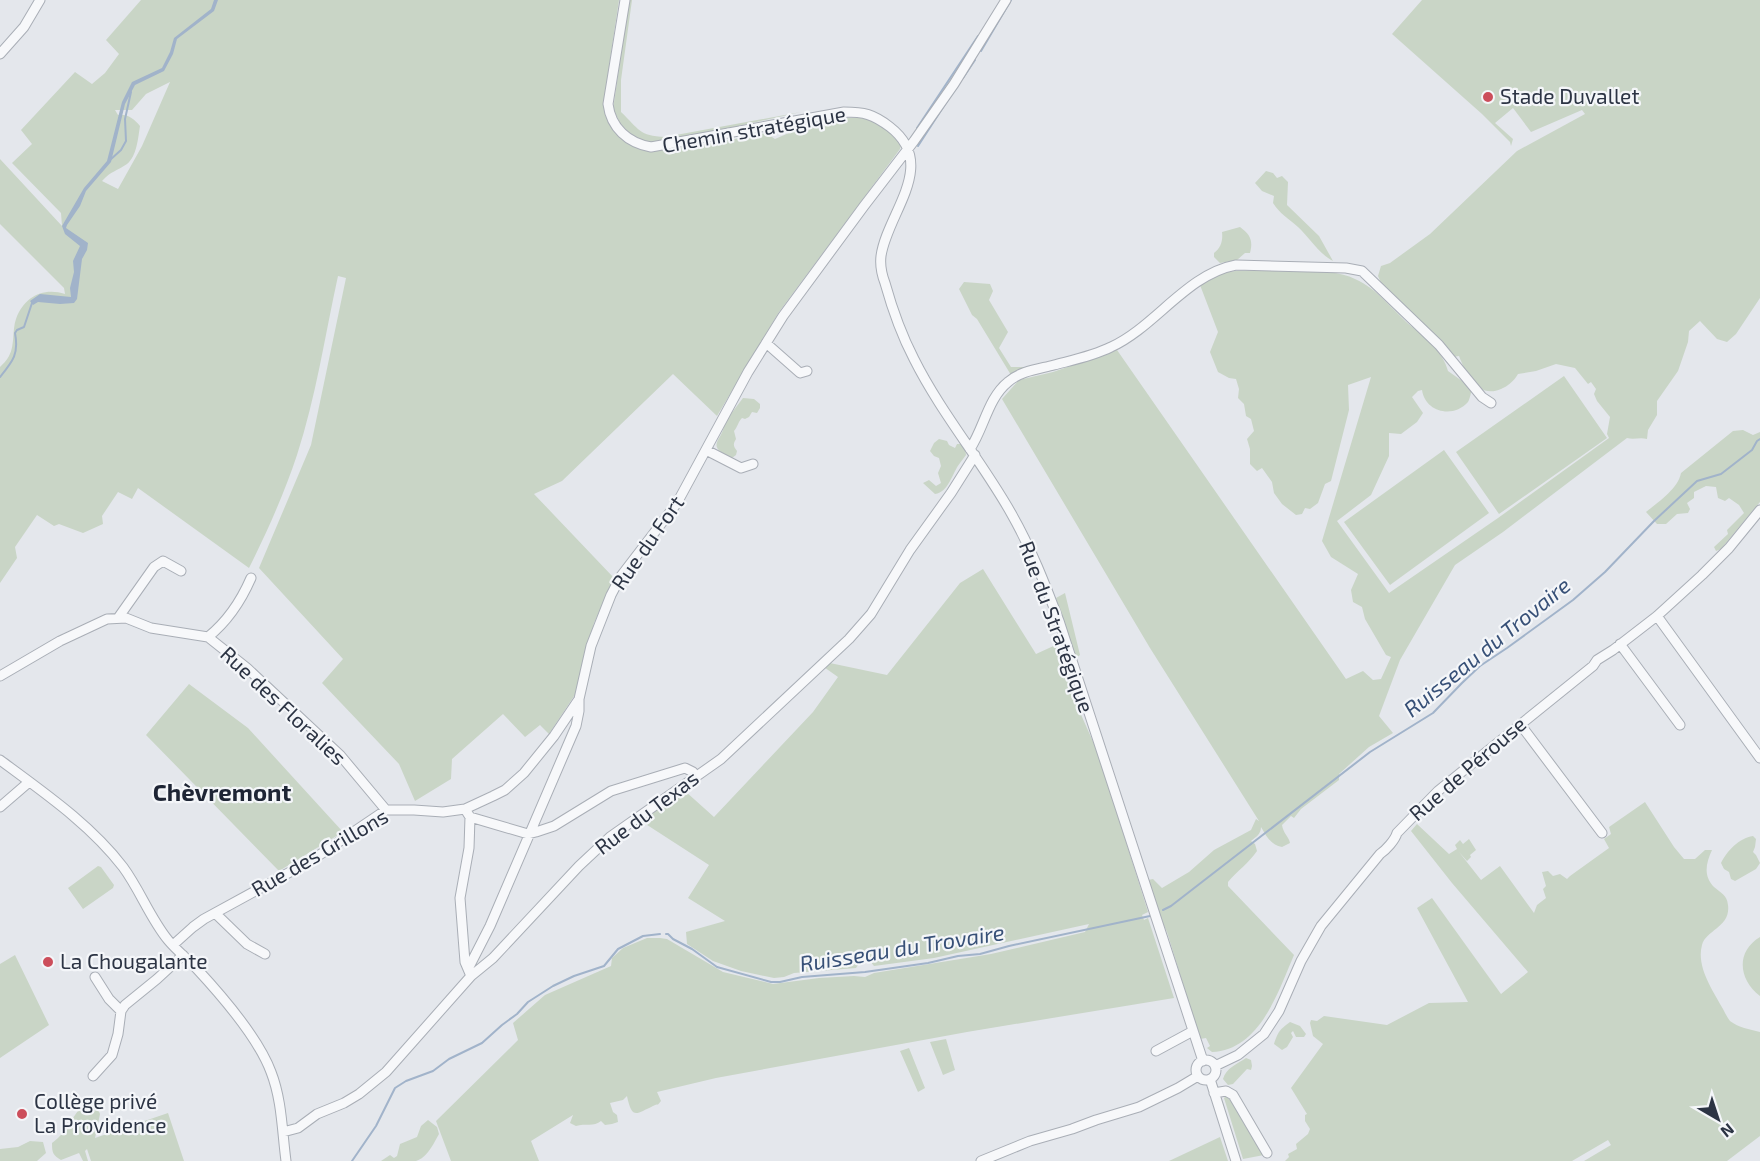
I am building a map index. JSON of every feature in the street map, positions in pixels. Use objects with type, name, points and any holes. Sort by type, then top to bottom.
[{"type":"street","points":[[0,54],[24,27],[40,0]]},
{"type":"street","name":"Chemin stratégique","points":[[625,0],[608,104],[609,114],[616,127],[624,136],[636,143],[651,147],[844,112],[865,112],[881,120],[895,131],[908,148]]},
{"type":"street","name":"Rue du Fort","points":[[470,973],[576,726],[579,699],[591,646],[621,576],[676,503],[748,372],[795,299],[954,84],[1006,0]]},
{"type":"street","name":"Rue du Stratégique","points":[[908,148],[911,167],[903,201],[885,241],[881,256],[884,281],[912,357],[1011,513],[1037,564],[1053,604],[1203,1060]]},
{"type":"street","points":[[890,171],[908,180]]},
{"type":"street","name":"Rue du Texas","points":[[283,1132],[298,1128],[317,1114],[344,1103],[386,1072],[470,973],[493,958],[579,866],[610,837],[721,759],[863,625],[910,550],[951,493],[972,452],[993,402],[1000,390],[1011,379],[1112,347],[1146,324],[1205,277],[1226,267],[1236,265],[1346,268],[1362,271],[1439,345],[1482,397],[1491,403]]},
{"type":"street","points":[[766,343],[800,373],[807,372]]},
{"type":"street","points":[[706,450],[741,468],[753,464]]},
{"type":"street","name":"Rue de Pérouse","points":[[1215,1066],[1238,1055],[1264,1034],[1279,1011],[1301,960],[1321,926],[1402,827],[1438,791],[1593,666],[1597,660],[1657,616],[1718,560],[1760,510]]},
{"type":"street","points":[[0,676],[81,631],[107,619],[118,618],[154,567],[163,561],[181,571]]},
{"type":"street","points":[[208,637],[228,619],[251,578]]},
{"type":"street","points":[[1657,616],[1760,758]]},
{"type":"street","name":"Rue des Floralies","points":[[118,618],[126,618],[150,628],[208,637],[247,668],[340,755],[386,810]]},
{"type":"street","points":[[1620,644],[1680,725]]},
{"type":"street","name":"Rue des Grillons","points":[[173,945],[193,927],[215,913],[312,860],[386,810],[468,813],[505,790],[524,773],[554,736],[579,699]]},
{"type":"street","points":[[1520,724],[1602,833]]},
{"type":"street","points":[[0,760],[94,835],[113,855],[128,874],[160,930],[211,985],[266,1058],[276,1086],[286,1161]]},
{"type":"street","points":[[470,973],[465,962],[460,898],[469,848],[468,813],[528,834],[554,826],[611,791],[685,768],[693,772],[696,777]]},
{"type":"street","points":[[0,807],[29,782]]},
{"type":"street","points":[[215,913],[247,944],[265,954]]},
{"type":"street","points":[[93,1076],[112,1055],[122,1011],[132,999],[183,955]]},
{"type":"street","points":[[96,977],[110,999],[122,1011]]},
{"type":"street","points":[[1156,1051],[1193,1031]]},
{"type":"street","points":[[1198,1076],[1197,1067],[1203,1060],[1209,1060],[1215,1066],[1215,1072],[1210,1079]]},
{"type":"street","points":[[1198,1076],[1210,1079]]},
{"type":"street","points":[[981,1161],[1030,1141],[1072,1130],[1139,1107],[1198,1076]]},
{"type":"street","points":[[1210,1079],[1236,1161]]},
{"type":"street","points":[[1214,1093],[1226,1091],[1233,1095],[1267,1153]]},
{"type":"green space","points":[[141,0],[619,0],[607,80],[605,111],[616,132],[625,141],[638,147],[708,144],[766,133],[775,139],[798,129],[846,118],[864,118],[884,126],[901,144],[900,149],[779,312],[717,416],[673,374],[562,481],[534,494],[614,578],[594,623],[578,690],[549,734],[540,725],[525,737],[503,714],[452,759],[451,779],[415,801],[399,764],[322,683],[343,659],[259,568],[311,445],[346,278],[338,276],[315,388],[297,455],[275,513],[249,568],[138,488],[132,499],[118,492],[102,516],[103,524],[83,533],[59,524],[54,526],[37,515],[15,547],[17,558],[0,583],[0,367],[11,352],[16,319],[24,305],[42,293],[65,294],[64,288],[0,224],[0,159],[62,226],[61,213],[12,163],[32,144],[21,130],[75,72],[92,84],[105,73],[119,54],[106,40]],"holes":[[[170,82],[142,146],[118,189],[102,181],[130,161],[138,141],[140,126],[125,115],[118,115],[115,110],[132,110],[146,94]]]},
{"type":"green space","points":[[629,0],[632,0],[621,80],[621,112],[640,131],[665,137],[801,112],[664,143],[649,144],[633,138],[623,129],[613,109]]},
{"type":"green space","points":[[1422,0],[1760,0],[1760,298],[1736,334],[1727,342],[1717,339],[1700,321],[1689,331],[1688,342],[1678,371],[1657,401],[1657,415],[1648,430],[1647,439],[1627,438],[1503,532],[1455,565],[1400,660],[1379,716],[1393,733],[1369,747],[1339,774],[1339,780],[1301,809],[1294,818],[1291,816],[1282,825],[1290,843],[1282,847],[1274,844],[1261,827],[1259,833],[1251,841],[1255,844],[1257,851],[1228,882],[1228,886],[1294,955],[1274,1001],[1255,1030],[1243,1041],[1229,1049],[1212,1052],[1207,1048],[1210,1046],[1206,1038],[1200,1039],[1167,932],[1156,909],[1148,880],[1153,879],[1162,888],[1189,872],[1214,850],[1251,830],[1256,819],[1259,821],[1150,648],[1002,399],[1019,380],[1053,372],[1117,350],[1346,679],[1363,671],[1373,680],[1381,679],[1391,657],[1386,655],[1365,619],[1362,607],[1353,602],[1351,590],[1358,574],[1331,557],[1322,541],[1371,377],[1348,385],[1349,410],[1331,481],[1325,484],[1318,503],[1310,509],[1305,508],[1302,514],[1296,515],[1282,504],[1274,493],[1272,482],[1262,468],[1257,471],[1250,464],[1247,439],[1254,431],[1251,419],[1246,416],[1244,404],[1238,398],[1239,389],[1236,379],[1218,372],[1210,352],[1218,332],[1200,285],[1224,273],[1241,271],[1313,271],[1336,273],[1355,279],[1378,294],[1433,346],[1446,364],[1448,371],[1472,388],[1468,402],[1462,407],[1448,411],[1440,411],[1428,404],[1422,390],[1418,391],[1412,397],[1423,413],[1417,422],[1401,434],[1389,433],[1389,456],[1371,495],[1337,521],[1389,593],[1609,438],[1607,434],[1610,417],[1597,401],[1594,394],[1596,389],[1591,382],[1588,384],[1575,368],[1556,364],[1518,374],[1511,383],[1501,389],[1486,391],[1479,388],[1469,377],[1459,356],[1453,357],[1382,285],[1378,276],[1381,266],[1390,263],[1430,234],[1517,151],[1585,114],[1582,110],[1531,132],[1513,108],[1495,123],[1513,139],[1511,146],[1510,142],[1482,114],[1392,34]]},
{"type":"green space","points":[[1266,171],[1273,173],[1277,178],[1282,176],[1288,182],[1287,205],[1319,236],[1333,261],[1278,210],[1273,203],[1274,196],[1262,191],[1255,183]]},
{"type":"green space","points":[[1240,227],[1250,239],[1250,253],[1245,253],[1237,260],[1220,263],[1214,257],[1214,253],[1221,244],[1222,232]]},
{"type":"green space","points":[[964,282],[990,284],[993,291],[989,300],[1008,332],[999,348],[1011,367],[1025,367],[1011,375],[977,319],[972,315],[959,289]]},
{"type":"green space","points":[[1564,376],[1607,438],[1499,514],[1456,452]]},
{"type":"green space","points":[[743,398],[754,399],[760,404],[760,408],[757,413],[752,412],[749,417],[742,418],[734,431],[736,439],[734,445],[737,451],[732,458],[718,449],[717,442],[724,423]]},
{"type":"green space","points":[[1743,430],[1753,435],[1760,432],[1760,502],[1721,549],[1716,551],[1714,547],[1728,534],[1727,530],[1744,513],[1739,505],[1729,498],[1725,501],[1718,498],[1716,487],[1706,486],[1694,492],[1694,498],[1687,503],[1690,509],[1688,513],[1677,514],[1666,524],[1657,524],[1646,512],[1672,490],[1681,473],[1733,431]]},
{"type":"green space","points":[[939,439],[947,441],[955,448],[957,444],[962,444],[966,455],[944,490],[935,494],[923,483],[929,480],[936,486],[941,483],[938,473],[941,466],[939,458],[930,451]]},
{"type":"green space","points":[[1444,450],[1489,513],[1390,585],[1344,522]]},
{"type":"green space","points":[[983,569],[1036,654],[1060,643],[1077,692],[1078,708],[1106,778],[1148,912],[1142,915],[1144,920],[1148,918],[1174,998],[967,1032],[716,1078],[657,1092],[661,1101],[639,1113],[633,1112],[627,1096],[623,1100],[610,1103],[618,1122],[605,1125],[601,1121],[576,1126],[570,1123],[573,1115],[531,1141],[539,1161],[451,1161],[436,1121],[518,1040],[513,1023],[545,995],[611,966],[612,958],[623,948],[647,938],[667,939],[723,972],[773,984],[819,978],[865,977],[874,973],[991,954],[1085,932],[1089,924],[934,958],[874,966],[870,961],[860,962],[856,968],[794,973],[784,977],[774,978],[741,971],[713,961],[687,944],[686,932],[725,921],[688,898],[709,865],[641,821],[685,791],[714,817],[813,712],[838,677],[821,665],[825,662],[887,675],[960,583]]},
{"type":"green space","points":[[1065,593],[1080,655],[1075,659],[1056,598]]},
{"type":"green space","points":[[189,684],[248,728],[343,832],[279,871],[146,735]]},
{"type":"green space","points":[[1645,802],[1684,859],[1695,859],[1705,850],[1712,850],[1707,865],[1708,878],[1726,899],[1728,912],[1722,923],[1704,940],[1701,962],[1710,987],[1730,1021],[1741,1027],[1760,1032],[1760,1136],[1727,1161],[1584,1161],[1611,1145],[1608,1140],[1572,1161],[1285,1161],[1289,1157],[1288,1154],[1297,1149],[1296,1144],[1308,1134],[1310,1129],[1305,1121],[1307,1114],[1291,1088],[1323,1044],[1313,1036],[1311,1020],[1317,1021],[1324,1016],[1387,1025],[1429,1003],[1468,1002],[1417,908],[1432,898],[1501,994],[1528,972],[1411,831],[1417,824],[1449,854],[1457,849],[1455,845],[1460,840],[1463,844],[1469,839],[1476,850],[1470,855],[1471,857],[1467,861],[1459,852],[1481,880],[1500,866],[1534,913],[1537,905],[1546,898],[1543,889],[1546,886],[1542,872],[1548,871],[1553,876],[1560,874],[1567,879],[1609,848],[1604,839],[1611,834],[1609,827]]},
{"type":"green space","points":[[1753,836],[1756,839],[1753,852],[1760,863],[1756,869],[1735,881],[1731,879],[1729,872],[1721,863],[1734,846],[1743,839]]},
{"type":"green space","points":[[98,866],[114,885],[113,888],[83,909],[68,888]]},
{"type":"green space","points":[[1760,937],[1760,996],[1744,974],[1743,958],[1746,950]]},
{"type":"green space","points":[[15,955],[49,1025],[0,1058],[0,964]]},
{"type":"green space","points":[[1290,1022],[1300,1026],[1306,1034],[1304,1037],[1296,1037],[1293,1031],[1291,1033],[1293,1037],[1287,1047],[1282,1050],[1274,1044],[1279,1032]]},
{"type":"green space","points":[[946,1039],[955,1070],[943,1075],[930,1042]]},
{"type":"green space","points":[[909,1048],[925,1088],[918,1092],[900,1051]]},
{"type":"green space","points":[[1246,1058],[1251,1060],[1251,1070],[1247,1069],[1233,1084],[1228,1085],[1223,1079],[1227,1072]]},
{"type":"green space","points":[[1226,1096],[1235,1105],[1264,1155],[1243,1159],[1224,1098]]},
{"type":"green space","points":[[86,1101],[96,1105],[100,1114],[95,1138],[168,1113],[184,1161],[91,1161],[87,1149],[85,1151],[88,1161],[83,1161],[79,1153],[61,1160],[56,1157],[52,1143],[62,1134]]},
{"type":"green space","points":[[428,1120],[437,1127],[439,1134],[424,1157],[416,1161],[381,1161],[390,1155],[394,1158],[397,1156],[400,1144],[417,1137],[421,1126]]},
{"type":"green space","points":[[1220,1137],[1228,1161],[1169,1161]]},
{"type":"green space","points":[[30,1141],[43,1142],[46,1153],[37,1161],[0,1161],[0,1149],[18,1147]]},
{"type":"water","points":[[214,0],[218,0],[214,11],[177,39],[173,54],[164,71],[135,85],[125,104],[111,162],[86,191],[80,206],[67,225],[66,228],[88,243],[82,259],[77,299],[74,303],[38,302],[33,305],[30,301],[40,294],[71,297],[73,261],[80,246],[65,234],[62,226],[84,188],[107,161],[122,102],[132,82],[162,68],[174,38],[211,9]]},
{"type":"waterway","points":[[981,51],[1011,0]]},
{"type":"waterway","points":[[917,128],[978,36]]},
{"type":"waterway","points":[[963,78],[975,60]]},
{"type":"waterway","points":[[110,160],[121,150],[126,141],[125,119],[131,92]]},
{"type":"waterway","points":[[918,146],[951,95]]},
{"type":"waterway","points":[[0,377],[14,357],[15,333],[24,327],[32,303]]},
{"type":"waterway","name":"Ruisseau du Trovaire","points":[[1163,910],[1370,752],[1433,713],[1480,666],[1573,600],[1605,572],[1654,521],[1697,481],[1721,474],[1752,450],[1760,439]]},
{"type":"waterway","name":"Ruisseau du Trovaire","points":[[666,934],[717,967],[771,982],[780,982],[802,977],[865,972],[980,954],[1150,916]]},
{"type":"waterway","name":"Ruisseau du Trovaire","points":[[352,1161],[376,1126],[395,1088],[406,1081],[433,1071],[449,1059],[482,1043],[528,1002],[553,986],[604,966],[618,949],[643,936],[660,934]]},
{"type":"place","name":"Stade Duvallet","points":[[1488,97]]},
{"type":"place","name":"La Chougalante","points":[[48,962]]},
{"type":"place","name":"Collège privé La Providence","points":[[22,1114]]},
{"type":"district","name":"Chèvremont","points":[[222,793]]}]
